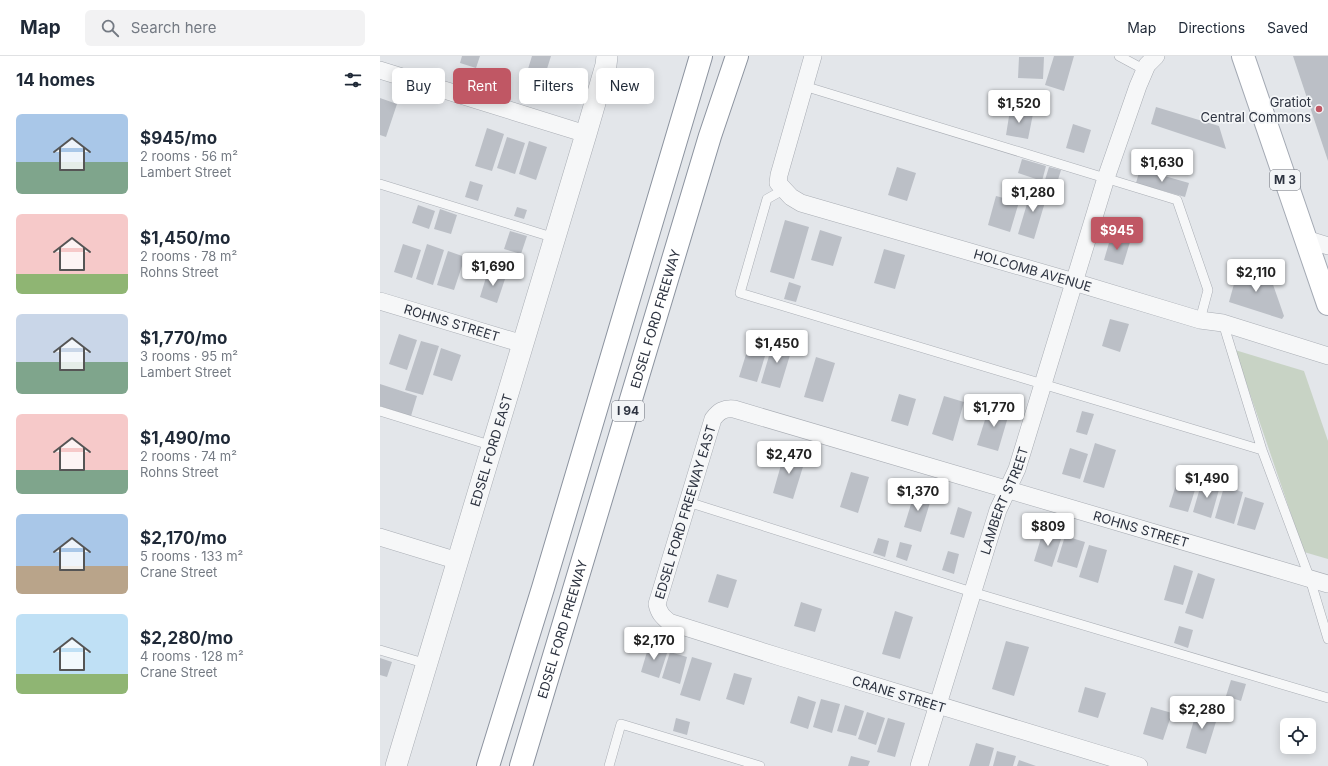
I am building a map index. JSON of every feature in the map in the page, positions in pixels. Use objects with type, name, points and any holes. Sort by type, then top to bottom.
[{"type":"main road","name":"I 94","points":[[488,766],[543,588],[701,56]]},
{"type":"main road","name":"EDSEL FORD FREEWAY","points":[[521,766],[710,136],[737,56]]},
{"type":"main road","name":"M 3","points":[[1243,56],[1328,304]]},
{"type":"street","name":"EDSEL FORD EAST","points":[[396,766],[586,134],[606,65],[607,56]]},
{"type":"street","points":[[783,190],[778,183],[779,175],[813,56]]},
{"type":"street","name":"LAMBERT STREET","points":[[919,766],[998,510],[1017,469],[1106,178],[1144,70],[1156,56]]},
{"type":"street","points":[[380,70],[586,134]]},
{"type":"street","name":"HOLCOMB AVENUE","points":[[783,190],[801,203],[1200,320],[1223,323],[1328,356]]},
{"type":"street","points":[[1306,239],[1328,246]]},
{"type":"street","name":"ROHNS STREET","points":[[380,301],[523,344]]},
{"type":"street","name":"ROHNS STREET","points":[[723,410],[734,409],[1328,584]]},
{"type":"street","name":"EDSEL FORD FREEWAY EAST","points":[[662,616],[659,613],[657,604],[713,419],[723,410]]},
{"type":"street","points":[[380,537],[458,561]]},
{"type":"street","name":"CRANE STREET","points":[[662,616],[669,622],[1139,766]]},
{"type":"lane","points":[[1120,56],[1144,70]]},
{"type":"lane","points":[[804,86],[1177,200],[1208,290],[1200,320]]},
{"type":"lane","points":[[380,184],[555,238]]},
{"type":"lane","points":[[783,190],[766,199],[740,293],[1262,450]]},
{"type":"lane","points":[[1223,323],[1262,450],[1310,579],[1328,639]]},
{"type":"lane","points":[[380,411],[492,446]]},
{"type":"lane","points":[[688,502],[972,592],[1328,698]]},
{"type":"lane","points":[[380,650],[427,664]]},
{"type":"lane","points":[[609,766],[621,724],[760,766]]},
{"type":"green space","points":[[1235,350],[1304,371],[1328,441],[1328,559],[1304,552]]},
{"type":"building","points":[[462,56],[480,56],[476,68],[460,63]]},
{"type":"building","points":[[532,56],[551,56],[547,68],[528,68]]},
{"type":"building","points":[[1054,56],[1074,56],[1064,91],[1045,85]]},
{"type":"building","name":"Gratiot Central Commons","points":[[1293,56],[1328,56],[1328,161]]},
{"type":"building","points":[[1019,57],[1044,57],[1043,79],[1018,78]]},
{"type":"building","points":[[380,98],[392,102],[392,104],[397,104],[386,137],[380,135]]},
{"type":"building","points":[[1156,107],[1219,126],[1226,149],[1151,124]]},
{"type":"building","points":[[1010,110],[1033,114],[1028,139],[1006,135]]},
{"type":"building","points":[[1073,124],[1091,130],[1084,153],[1066,148]]},
{"type":"building","points":[[487,128],[504,134],[492,171],[475,166]]},
{"type":"building","points":[[507,137],[525,143],[515,174],[497,168]]},
{"type":"building","points":[[529,141],[547,147],[536,180],[519,174]]},
{"type":"building","points":[[1022,159],[1046,166],[1042,181],[1018,173]]},
{"type":"building","points":[[897,167],[916,173],[907,201],[888,195]]},
{"type":"building","points":[[1049,167],[1061,170],[1057,183],[1045,180]]},
{"type":"building","points":[[1140,169],[1189,183],[1185,197],[1136,183]]},
{"type":"building","points":[[470,181],[483,185],[478,201],[465,197]]},
{"type":"building","points":[[1032,187],[1048,192],[1034,239],[1018,234]]},
{"type":"building","points":[[996,196],[1019,202],[1010,232],[988,225]]},
{"type":"building","points":[[418,205],[435,211],[429,229],[412,223]]},
{"type":"building","points":[[517,207],[527,210],[524,219],[514,216]]},
{"type":"building","points":[[440,209],[457,215],[451,234],[434,229]]},
{"type":"building","points":[[785,220],[809,227],[794,279],[770,272]]},
{"type":"building","points":[[820,230],[842,237],[833,266],[811,260]]},
{"type":"building","points":[[510,231],[527,236],[521,254],[504,249]]},
{"type":"building","points":[[1111,236],[1130,242],[1123,265],[1104,260]]},
{"type":"building","points":[[403,244],[421,250],[412,278],[394,272]]},
{"type":"building","points":[[427,244],[444,250],[433,285],[416,279]]},
{"type":"building","points":[[884,249],[905,255],[895,289],[874,283]]},
{"type":"building","points":[[448,251],[465,257],[454,290],[437,285]]},
{"type":"building","points":[[1239,266],[1270,276],[1284,316],[1282,319],[1229,302]]},
{"type":"building","points":[[488,271],[506,276],[497,303],[480,297]]},
{"type":"building","points":[[789,282],[801,286],[796,302],[784,299]]},
{"type":"building","points":[[1110,319],[1129,324],[1120,352],[1102,346]]},
{"type":"building","points":[[399,334],[417,340],[407,370],[389,364]]},
{"type":"building","points":[[752,335],[770,340],[757,382],[739,377]]},
{"type":"building","points":[[774,339],[793,345],[780,388],[761,383]]},
{"type":"building","points":[[421,341],[439,346],[423,395],[405,390]]},
{"type":"building","points":[[441,348],[461,355],[452,381],[433,375]]},
{"type":"building","points":[[816,357],[835,363],[823,402],[804,397]]},
{"type":"building","points":[[380,384],[417,396],[411,416],[380,406]]},
{"type":"building","points":[[899,394],[916,399],[908,426],[891,421]]},
{"type":"building","points":[[944,396],[964,402],[953,441],[932,434]]},
{"type":"building","points":[[990,404],[1010,410],[998,451],[977,445]]},
{"type":"building","points":[[1082,411],[1094,414],[1087,435],[1076,432]]},
{"type":"building","points":[[1095,443],[1116,450],[1104,488],[1083,482]]},
{"type":"building","points":[[1070,448],[1088,454],[1080,479],[1062,474]]},
{"type":"building","points":[[785,451],[806,457],[793,499],[773,493]]},
{"type":"building","points":[[1182,466],[1201,471],[1188,512],[1169,507]]},
{"type":"building","points":[[851,472],[869,477],[858,513],[840,507]]},
{"type":"building","points":[[1202,481],[1220,486],[1211,518],[1193,512]]},
{"type":"building","points":[[1224,487],[1243,492],[1234,524],[1215,518]]},
{"type":"building","points":[[915,491],[932,496],[921,532],[904,527]]},
{"type":"building","points":[[1245,497],[1264,503],[1255,530],[1237,525]]},
{"type":"building","points":[[958,507],[972,512],[964,538],[950,534]]},
{"type":"building","points":[[1044,528],[1063,533],[1052,567],[1034,561]]},
{"type":"building","points":[[1065,536],[1085,542],[1077,568],[1057,562]]},
{"type":"building","points":[[878,538],[889,541],[885,557],[873,553]]},
{"type":"building","points":[[900,542],[912,545],[907,561],[896,557]]},
{"type":"building","points":[[1089,545],[1107,550],[1098,583],[1079,577]]},
{"type":"building","points":[[948,551],[959,554],[954,574],[942,570]]},
{"type":"building","points":[[1174,565],[1193,571],[1183,605],[1164,600]]},
{"type":"building","points":[[1198,573],[1215,579],[1203,619],[1185,613]]},
{"type":"building","points":[[717,574],[737,580],[728,608],[708,602]]},
{"type":"building","points":[[801,602],[822,609],[815,632],[794,626]]},
{"type":"building","points":[[895,611],[913,617],[900,659],[882,654]]},
{"type":"building","points":[[1179,626],[1193,630],[1188,648],[1174,643]]},
{"type":"building","points":[[1006,641],[1029,647],[1014,696],[992,689]]},
{"type":"building","points":[[649,645],[668,650],[659,678],[641,672]]},
{"type":"building","points":[[670,652],[687,657],[680,684],[662,678]]},
{"type":"building","points":[[692,657],[712,663],[700,701],[680,695]]},
{"type":"building","points":[[380,658],[392,662],[387,677],[380,675]]},
{"type":"building","points":[[734,673],[752,678],[744,705],[726,699]]},
{"type":"building","points":[[1231,680],[1246,684],[1241,701],[1226,696]]},
{"type":"building","points":[[1085,687],[1106,693],[1098,718],[1078,712]]},
{"type":"building","points":[[798,696],[816,702],[808,729],[790,723]]},
{"type":"building","points":[[821,699],[840,704],[832,733],[813,727]]},
{"type":"building","points":[[845,705],[864,711],[856,736],[837,731]]},
{"type":"building","points":[[1198,706],[1219,712],[1206,754],[1186,748]]},
{"type":"building","points":[[1151,707],[1172,713],[1163,740],[1143,734]]},
{"type":"building","points":[[867,712],[885,718],[876,745],[858,739]]},
{"type":"building","points":[[676,718],[690,722],[687,735],[673,731]]},
{"type":"building","points":[[888,718],[905,723],[895,757],[877,752]]},
{"type":"building","points":[[976,743],[994,748],[989,766],[969,766]]},
{"type":"building","points":[[997,751],[1016,756],[1013,766],[993,766]]},
{"type":"building","points":[[851,756],[870,761],[868,766],[848,766]]},
{"type":"building","points":[[1019,760],[1036,766],[1017,766]]},
{"type":"place","name":"Gratiot Central Commons","points":[[1319,109]]}]
